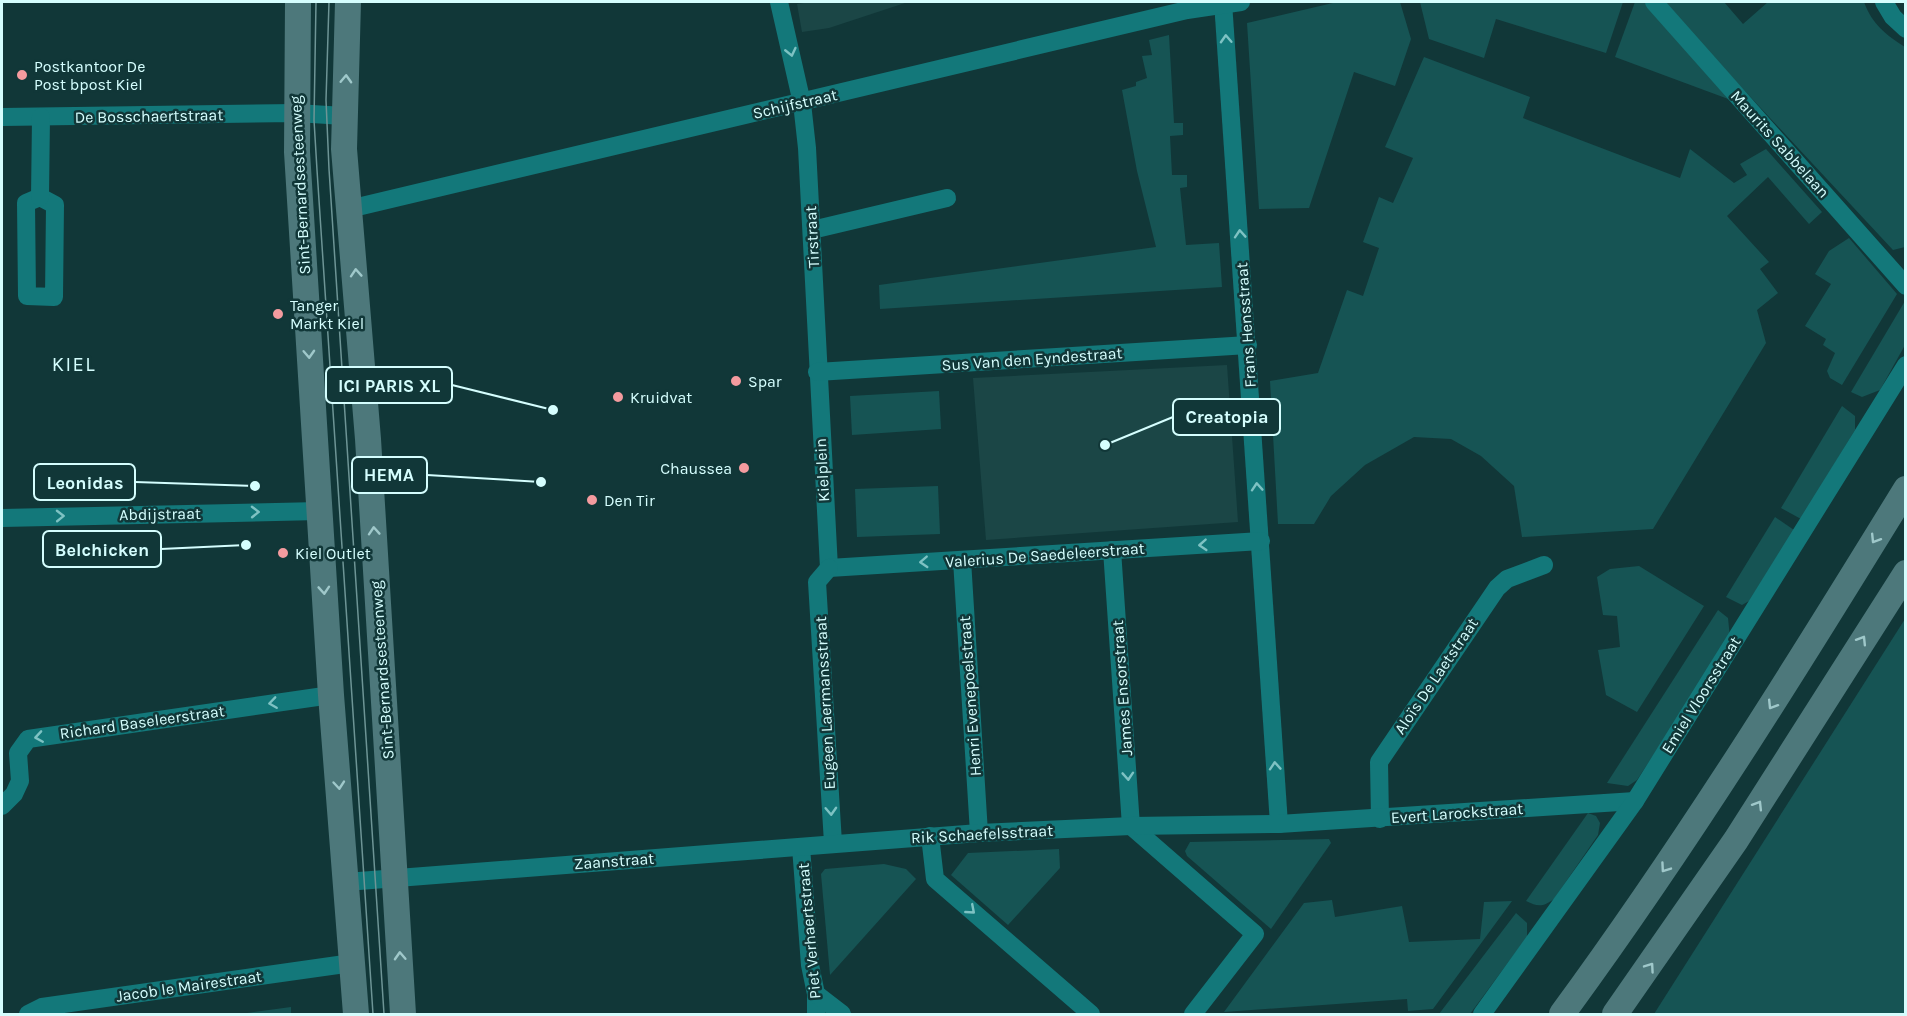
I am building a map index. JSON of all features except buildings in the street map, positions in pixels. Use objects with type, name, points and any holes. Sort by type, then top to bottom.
[{"type":"street","name":"Sint-Bernardsesteenweg","points":[[298,2],[296,112],[331,695],[356,1014]]},
{"type":"street","name":"Sint-Bernardsesteenweg","points":[[348,2],[344,116],[349,209],[367,417],[403,1014]]},
{"type":"street","name":"Tirstraat","points":[[779,2],[802,103],[812,230],[817,372]]},
{"type":"street","name":"Maurits Sabbelaan","points":[[1654,2],[1905,286]]},
{"type":"street","points":[[1884,2],[1893,17],[1905,29]]},
{"type":"street","name":"Schijfstraat","points":[[349,209],[1187,10],[1229,3]]},
{"type":"street","name":"Frans Hensstraat","points":[[1229,3],[1248,345],[1279,824]]},
{"type":"street","name":"De Bosschaertstraat","points":[[2,117],[296,112],[344,116]]},
{"type":"street","points":[[40,197],[41,117]]},
{"type":"street","points":[[40,197],[55,205],[54,297],[27,296],[26,203],[40,197]]},
{"type":"street","points":[[812,230],[947,198]]},
{"type":"street","name":"Sus Van den Eyndestraat","points":[[817,372],[1248,345]]},
{"type":"street","name":"Emiel Vloorsstraat","points":[[1482,1014],[1635,801],[1905,365]]},
{"type":"street","name":"Kielplein","points":[[817,372],[828,568]]},
{"type":"street","points":[[1562,1014],[1687,836],[1905,489]]},
{"type":"street","name":"Abdijstraat","points":[[2,518],[319,511]]},
{"type":"street","name":"Valerius De Saedeleerstraat","points":[[828,568],[1261,541]]},
{"type":"street","name":"James Ensorstraat","points":[[1112,550],[1131,826]]},
{"type":"street","name":"Henri Evenepoelstraat","points":[[962,560],[979,833]]},
{"type":"street","name":"Aloïs De Laetstraat","points":[[1380,819],[1379,762],[1497,588],[1508,579],[1544,565]]},
{"type":"street","name":"Eugeen Laermansstraat","points":[[828,568],[817,582],[833,843]]},
{"type":"street","points":[[1615,1014],[1736,840],[1905,573]]},
{"type":"street","name":"Richard Baseleerstraat","points":[[2,806],[14,794],[20,781],[18,753],[28,739],[331,695]]},
{"type":"street","name":"Evert Larockstraat","points":[[1279,824],[1635,801]]},
{"type":"street","name":"Rik Schaefelsstraat","points":[[833,843],[1131,826],[1279,824]]},
{"type":"street","points":[[1131,826],[1255,934],[1194,1014]]},
{"type":"street","points":[[930,836],[935,879],[1091,1014]]},
{"type":"street","name":"Zaanstraat","points":[[346,882],[833,843]]},
{"type":"street","name":"Piet Verhaertstraat","points":[[801,847],[816,1014]]},
{"type":"street","name":"Jacob le Mairestraat","points":[[28,1014],[42,1007],[352,963]]},
{"type":"street","points":[[816,994],[842,1014]]},
{"type":"shaded area","points":[[908,2],[829,28],[802,32],[797,4]]},
{"type":"shaded area","points":[[1337,2],[1400,2],[1411,39],[1395,86],[1354,72],[1309,208],[1259,209],[1247,23]]},
{"type":"shaded area","points":[[1420,2],[1623,2],[1606,53],[1496,19],[1484,58],[1429,39]]},
{"type":"shaded area","points":[[1635,2],[1647,2],[1739,103],[1615,57]]},
{"type":"shaded area","points":[[1662,2],[1724,2],[1743,24],[1768,2],[1864,2],[1871,17],[1880,28],[1905,47],[1905,247],[1893,250]]},
{"type":"shaded area","points":[[1169,35],[1174,123],[1183,123],[1183,135],[1170,136],[1172,175],[1187,175],[1187,187],[1180,188],[1186,245],[1219,243],[1222,287],[880,309],[879,285],[1156,247],[1137,171],[1122,90],[1136,86],[1136,82],[1147,78],[1142,56],[1152,55],[1149,40]]},
{"type":"shaded area","points":[[1424,57],[1530,97],[1523,118],[1680,178],[1690,149],[1734,183],[1747,175],[1740,164],[1766,149],[1822,212],[1809,224],[1768,177],[1727,216],[1769,262],[1760,269],[1778,293],[1757,310],[1766,343],[1653,529],[1522,537],[1514,486],[1481,456],[1451,439],[1414,437],[1365,465],[1331,496],[1314,524],[1278,524],[1270,381],[1318,373],[1347,290],[1363,296],[1379,248],[1363,242],[1379,197],[1393,203],[1413,158],[1385,147]]},
{"type":"shaded area","points":[[1849,238],[1897,294],[1842,385],[1830,378],[1827,371],[1835,353],[1823,345],[1826,339],[1805,326],[1831,284],[1815,274],[1829,251]]},
{"type":"shaded area","points":[[1905,301],[1905,345],[1880,390],[1862,397],[1851,392]]},
{"type":"shaded area","points":[[1227,365],[1238,522],[986,540],[973,378]]},
{"type":"shaded area","points":[[939,391],[941,429],[852,435],[850,396]]},
{"type":"shaded area","points":[[1842,406],[1855,416],[1855,430],[1801,519],[1781,508]]},
{"type":"shaded area","points":[[938,486],[940,534],[857,537],[855,489]]},
{"type":"shaded area","points":[[1775,517],[1794,530],[1749,601],[1742,605],[1726,597]]},
{"type":"shaded area","points":[[1639,566],[1704,606],[1637,712],[1606,695],[1598,650],[1620,647],[1617,616],[1603,615],[1597,577],[1610,569]]},
{"type":"shaded area","points":[[1718,610],[1728,618],[1730,638],[1637,780],[1628,786],[1607,783]]},
{"type":"shaded area","points":[[1905,619],[1905,1014],[1654,1014]]},
{"type":"shaded area","points":[[1588,813],[1596,816],[1600,823],[1598,835],[1554,899],[1547,904],[1540,905],[1526,901]]},
{"type":"shaded area","points":[[1329,839],[1331,843],[1271,929],[1187,856],[1185,851],[1190,842]]},
{"type":"shaded area","points":[[1059,849],[1060,868],[1008,925],[951,875],[968,853]]},
{"type":"shaded area","points":[[884,864],[906,869],[916,879],[830,975],[821,874],[825,869]]},
{"type":"shaded area","points":[[1332,900],[1335,917],[1402,906],[1409,942],[1480,939],[1484,902],[1512,901],[1433,1009],[1408,1011],[1407,999],[1224,1012],[1304,903]]},
{"type":"shaded area","points":[[1516,913],[1527,923],[1527,937],[1470,1014],[1439,1014]]},
{"type":"shaded area","points":[[291,1007],[291,1014],[240,1014]]},
{"type":"tram line","points":[[316,2],[314,120],[373,1014]]},
{"type":"tram line","points":[[329,2],[326,100],[329,169],[384,1014]]},
{"type":"place","name":"Postkantoor De Post bpost Kiel","points":[[22,75]]},
{"type":"place","name":"Tanger Markt Kiel","points":[[278,314]]},
{"type":"place","name":"Spar","points":[[736,381]]},
{"type":"place","name":"Kruidvat","points":[[618,397]]},
{"type":"place","name":"ICI PARIS XL","points":[[553,410]]},
{"type":"place","name":"Creatopia","points":[[1105,445]]},
{"type":"place","name":"Chaussea","points":[[744,468]]},
{"type":"place","name":"HEMA","points":[[541,482]]},
{"type":"place","name":"Leonidas","points":[[255,486]]},
{"type":"place","name":"Den Tir","points":[[592,500]]},
{"type":"place","name":"Belchicken","points":[[246,545]]},
{"type":"place","name":"Kiel Outlet","points":[[283,553]]},
{"type":"district","name":"KIEL","points":[[74,364]]}]
